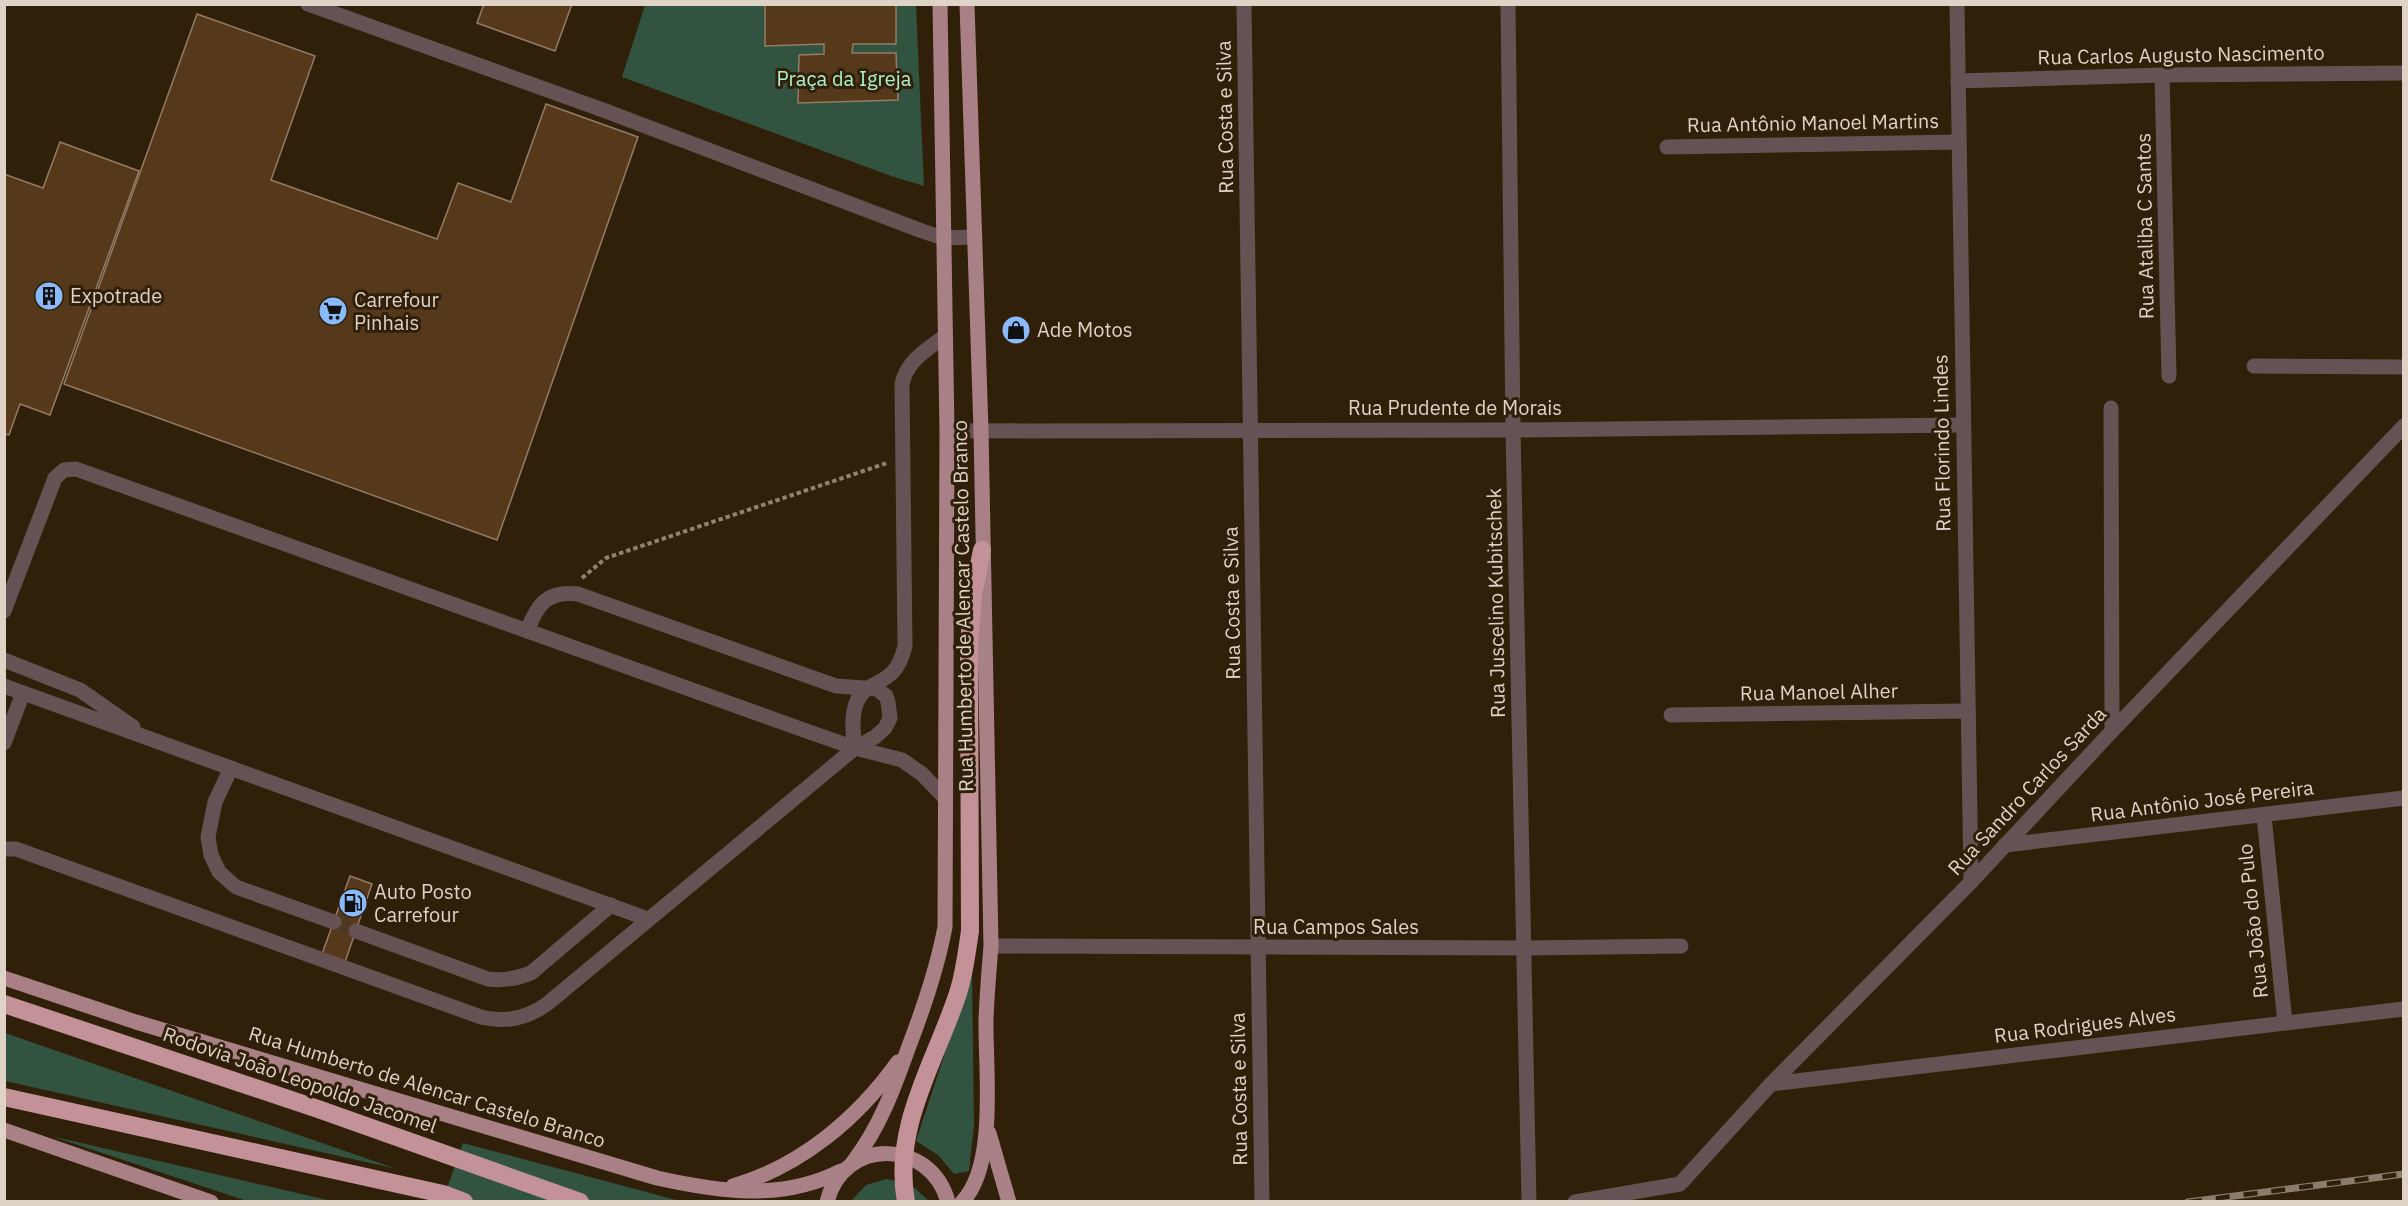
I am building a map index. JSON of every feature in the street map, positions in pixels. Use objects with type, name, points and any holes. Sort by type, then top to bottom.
[{"type":"highway","points":[[906,1202],[902,1165],[911,1113],[959,989],[967,951],[969,931],[969,643],[973,596],[982,549]]},
{"type":"highway","name":"Rodovia João Leopoldo Jacomel","points":[[4,1004],[457,1157],[580,1202]]},
{"type":"highway","points":[[4,1097],[443,1194],[464,1202]]},
{"type":"main road","name":"Rua Humberto de Alencar Castelo Branco","points":[[7,978],[158,1028],[657,1178],[719,1189],[789,1189],[806,1186],[847,1167],[873,1133],[892,1095],[931,988],[945,927],[947,431],[940,4]]},
{"type":"main road","name":"Rua Humberto de Alencar Castelo Branco","points":[[962,1202],[972,1188],[978,1173],[987,1122],[986,1019],[991,946],[981,430],[968,4]]},
{"type":"main road","points":[[719,1189],[767,1174],[803,1155],[854,1114],[883,1082],[909,1046]]},
{"type":"main road","points":[[987,1122],[991,1144],[1009,1202]]},
{"type":"main road","points":[[4,1130],[211,1202]]},
{"type":"main road","points":[[827,1202],[831,1186],[847,1167],[865,1156],[884,1154],[911,1158],[935,1174],[944,1186],[948,1202]]},
{"type":"street","points":[[308,4],[603,110],[944,238],[975,237]]},
{"type":"street","name":"Rua Costa e Silva","points":[[1244,4],[1262,1202]]},
{"type":"street","name":"Rua Juscelino Kubitschek","points":[[1508,4],[1513,430],[1525,948],[1528,1202]]},
{"type":"street","name":"Rua Florindo Lindes","points":[[1957,4],[1971,882]]},
{"type":"street","name":"Rua Carlos Augusto Nascimento","points":[[1958,81],[2162,75],[2403,73]]},
{"type":"street","name":"Rua Ataliba C Santos","points":[[2162,75],[2169,376]]},
{"type":"street","name":"Rua Antônio Manoel Martins","points":[[1666,147],[1959,142]]},
{"type":"street","points":[[855,748],[853,714],[868,688],[893,674],[901,661],[905,646],[902,384],[908,366],[945,336]]},
{"type":"street","points":[[2254,366],[2403,367]]},
{"type":"street","points":[[2111,408],[2112,731]]},
{"type":"street","name":"Rua Prudente de Morais","points":[[947,431],[1513,430],[1963,425]]},
{"type":"street","name":"Rua Sandro Carlos Sarda","points":[[1575,1202],[1680,1184],[1771,1084],[1971,882],[2403,426]]},
{"type":"street","points":[[4,611],[52,484],[59,473],[70,469],[83,470],[855,748],[891,756],[912,766],[945,798]]},
{"type":"street","points":[[4,849],[16,849],[481,1017],[495,1020],[518,1019],[541,1008],[855,748],[881,733],[890,718],[890,707],[886,696],[878,689],[836,686],[590,598],[564,593],[545,600],[538,607],[527,631]]},
{"type":"street","points":[[4,660],[80,690],[150,739]]},
{"type":"street","points":[[4,686],[648,918]]},
{"type":"street","points":[[4,742],[23,693]]},
{"type":"street","name":"Rua Manoel Alher","points":[[1671,715],[1967,711]]},
{"type":"street","points":[[231,768],[215,802],[208,837],[219,872],[236,887],[334,922]]},
{"type":"street","name":"Rua Antônio José Pereira","points":[[2006,844],[2264,816],[2403,798]]},
{"type":"street","name":"Rua João do Pulo","points":[[2264,816],[2285,1023]]},
{"type":"street","points":[[356,931],[488,979],[516,979],[531,973],[611,905]]},
{"type":"street","name":"Rua Campos Sales","points":[[991,946],[1525,948],[1681,946]]},
{"type":"street","name":"Rua Rodrigues Alves","points":[[1771,1084],[2403,1009]]},
{"type":"path","points":[[564,593],[606,558],[886,463],[903,460]]},
{"type":"green space","name":"Praça da Igreja","points":[[645,5],[916,5],[924,186],[622,77]]},
{"type":"green space","points":[[972,971],[974,1125],[969,1171],[954,1174],[938,1155],[916,1141]]},
{"type":"green space","points":[[5,1033],[397,1169],[5,1081]]},
{"type":"green space","points":[[51,1136],[332,1201],[247,1201]]},
{"type":"green space","points":[[463,1143],[680,1201],[442,1202]]},
{"type":"green space","points":[[886,1179],[910,1184],[929,1201],[850,1202],[866,1185]]},
{"type":"building","points":[[484,4],[572,4],[555,51],[477,23]]},
{"type":"building","points":[[765,4],[896,4],[896,44],[853,44],[852,53],[896,53],[898,100],[798,103],[799,55],[824,54],[824,44],[765,46]]},
{"type":"building","name":"Carrefour Pinhais","points":[[197,14],[315,56],[271,180],[437,239],[458,183],[511,202],[546,104],[638,137],[497,540],[64,384]]},
{"type":"building","name":"Expotrade","points":[[60,142],[139,171],[50,415],[20,404],[9,435],[4,434],[4,174],[43,188]]},
{"type":"building","name":"Auto Posto Carrefour","points":[[350,876],[372,884],[345,962],[322,954]]},
{"type":"tunnel","points":[[334,922],[356,931]]},
{"type":"railway","points":[[2188,1202],[2404,1174]]},
{"type":"place","name":"Expotrade","points":[[49,296]]},
{"type":"place","name":"Carrefour Pinhais","points":[[333,311]]},
{"type":"place","name":"Ade Motos","points":[[1016,330]]},
{"type":"place","name":"Auto Posto Carrefour","points":[[353,903]]}]
